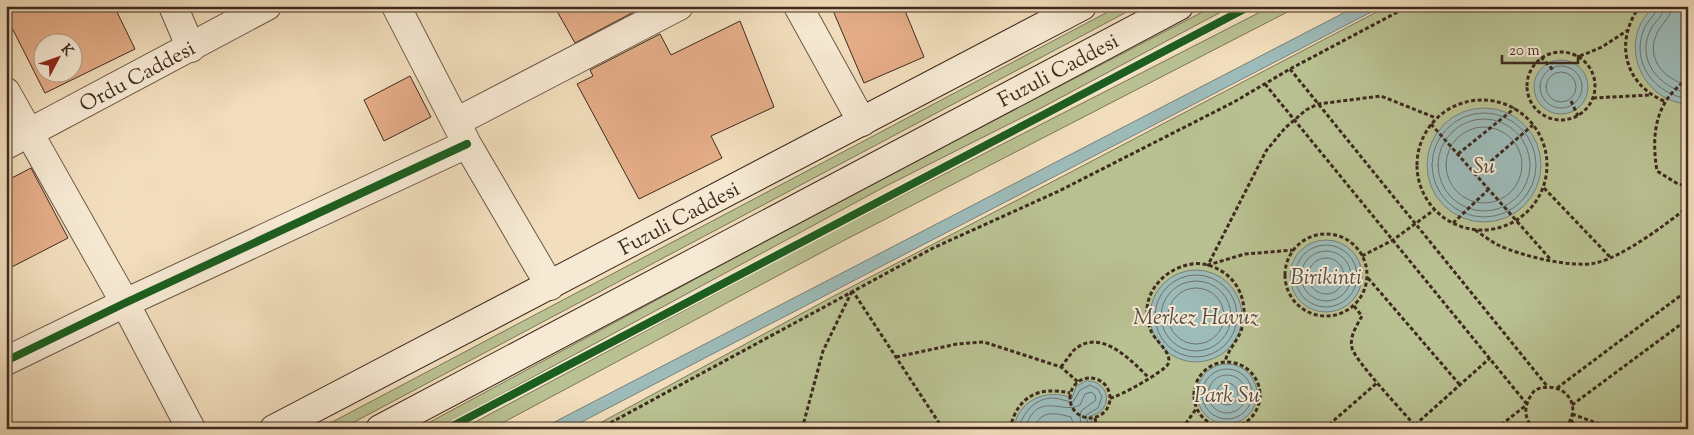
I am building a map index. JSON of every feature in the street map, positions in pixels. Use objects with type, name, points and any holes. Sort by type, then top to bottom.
[{"type":"street","points":[[173,6],[191,48]]},
{"type":"street","name":"Ordu Caddesi","points":[[17,140],[267,6]]},
{"type":"street","points":[[396,6],[461,133],[550,286]]},
{"type":"street","points":[[6,361],[461,133],[678,6]]},
{"type":"street","points":[[798,6],[862,122]]},
{"type":"street","name":"Fuzuli Caddesi","points":[[274,429],[1082,6]]},
{"type":"street","name":"Fuzuli Caddesi","points":[[380,429],[1180,6]]},
{"type":"street","points":[[6,92],[17,140],[124,303],[192,429]]},
{"type":"path","points":[[599,429],[852,290],[933,248],[1059,191],[1265,84],[1409,6]]},
{"type":"path","points":[[1640,6],[1634,14],[1628,30],[1626,46],[1628,63],[1634,78],[1650,95],[1664,101]]},
{"type":"path","points":[[1580,56],[1602,46],[1628,30]]},
{"type":"path","points":[[1554,51],[1567,51],[1580,56],[1590,66],[1595,78],[1596,92],[1590,104],[1578,116],[1569,119],[1555,120],[1542,115],[1533,105],[1527,93],[1527,79],[1532,67],[1541,57],[1554,51]]},
{"type":"path","points":[[1541,57],[1554,71]]},
{"type":"path","points":[[1290,69],[1547,386]]},
{"type":"path","points":[[1688,79],[1676,87],[1664,101],[1657,116],[1655,134],[1655,156],[1658,171],[1678,184],[1688,186]]},
{"type":"path","points":[[1265,84],[1526,404],[1526,416],[1534,429]]},
{"type":"path","points":[[1593,98],[1650,95]]},
{"type":"path","points":[[1208,265],[1266,151],[1306,110],[1318,104],[1381,96],[1436,118]]},
{"type":"path","points":[[1474,230],[1497,229],[1517,221],[1531,209],[1547,176],[1548,158],[1543,140],[1534,124],[1516,108],[1495,100],[1474,100],[1454,105],[1436,118],[1422,140],[1417,158],[1417,167],[1424,194],[1434,210],[1453,223],[1474,230],[1498,245],[1551,261],[1595,263],[1646,238],[1688,207]]},
{"type":"path","points":[[1571,100],[1578,116]]},
{"type":"path","points":[[1458,154],[1516,108]]},
{"type":"path","points":[[1431,124],[1551,261]]},
{"type":"path","points":[[1476,174],[1534,124]]},
{"type":"path","points":[[1543,187],[1610,257]]},
{"type":"path","points":[[1453,223],[1489,189]]},
{"type":"path","points":[[1362,256],[1393,240],[1434,210]]},
{"type":"path","points":[[1328,234],[1344,238],[1357,247],[1362,256],[1366,261],[1368,278],[1364,293],[1354,306],[1340,314],[1324,316],[1308,312],[1296,303],[1287,289],[1284,273],[1289,257],[1298,244],[1312,236],[1328,234]]},
{"type":"path","points":[[1208,265],[1245,254],[1294,250]]},
{"type":"path","points":[[1110,398],[1128,392],[1148,377],[1162,371],[1169,358],[1151,331],[1148,320],[1148,302],[1155,285],[1173,269],[1196,263],[1208,265],[1219,270],[1237,286],[1245,308],[1241,332],[1229,350],[1225,361]]},
{"type":"path","points":[[1368,278],[1460,385]]},
{"type":"path","points":[[852,290],[943,429]]},
{"type":"path","points":[[802,429],[823,352],[852,290]]},
{"type":"path","points":[[1557,388],[1688,290]]},
{"type":"path","points":[[1354,306],[1362,316],[1354,330],[1352,349],[1416,427],[1490,358]]},
{"type":"path","points":[[1572,405],[1688,319]]},
{"type":"path","points":[[896,357],[928,352],[958,344],[984,342],[1062,367],[1078,382]]},
{"type":"path","points":[[1062,367],[1074,350],[1086,345],[1102,343],[1125,355],[1148,377]]},
{"type":"path","points":[[1225,361],[1238,363],[1250,370],[1257,380],[1260,393],[1258,406],[1252,418],[1241,425],[1221,427],[1204,419],[1196,409],[1193,396],[1195,383],[1202,372],[1212,364],[1225,361]]},
{"type":"path","points":[[1092,378],[1099,380],[1105,385],[1110,398],[1106,411],[1095,418],[1081,417],[1076,412],[1070,400],[1070,393],[1078,382],[1092,378]]},
{"type":"path","points":[[1324,429],[1378,382]]},
{"type":"path","points":[[1496,429],[1526,404],[1535,390],[1547,386],[1557,388],[1568,396],[1572,405],[1571,419],[1564,429]]},
{"type":"path","points":[[1010,429],[1013,416],[1022,402],[1037,393],[1054,390],[1070,393]]},
{"type":"path","points":[[1182,429],[1196,409]]},
{"type":"path","points":[[1572,414],[1613,429]]},
{"type":"path","points":[[1095,418],[1097,429]]},
{"type":"path","points":[[1571,419],[1578,429]]},
{"type":"green space","points":[[1119,6],[1138,6],[341,429],[319,429]]},
{"type":"green space","points":[[1214,6],[1232,6],[1043,107],[886,186],[437,429],[417,429],[883,178]]},
{"type":"green space","points":[[1272,6],[1299,6],[839,243],[491,429],[462,429],[833,231]]},
{"type":"green space","points":[[1388,6],[1688,6],[1688,429],[589,429],[832,297]]},
{"type":"water","points":[[1357,6],[1383,6],[568,429],[541,429]]},
{"type":"water","points":[[1655,6],[1688,6],[1688,104],[1671,100],[1657,92],[1646,80],[1638,66],[1635,50],[1637,34],[1643,19]]},
{"type":"water","points":[[1561,60],[1571,62],[1580,68],[1586,77],[1588,87],[1586,97],[1580,106],[1571,112],[1561,114],[1551,112],[1542,106],[1536,97],[1534,87],[1536,77],[1542,68],[1551,62]]},
{"type":"water","name":"Su","points":[[1484,108],[1506,112],[1516,117],[1532,133],[1537,143],[1541,165],[1537,187],[1532,197],[1516,213],[1506,218],[1484,222],[1462,218],[1452,213],[1436,197],[1431,187],[1427,165],[1431,143],[1436,133],[1452,117],[1462,112]]},
{"type":"water","name":"Birikinti","points":[[1333,240],[1352,250],[1360,262],[1362,276],[1360,290],[1352,302],[1340,310],[1319,312],[1300,302],[1292,290],[1290,269],[1300,250],[1312,242]]},
{"type":"water","name":"Merkez Havuz","points":[[1187,270],[1205,270],[1222,277],[1235,290],[1242,307],[1242,325],[1235,342],[1222,355],[1205,362],[1187,362],[1170,355],[1157,342],[1150,325],[1150,307],[1157,290],[1170,277]]},
{"type":"water","name":"Park Su","points":[[1221,364],[1233,364],[1244,369],[1252,377],[1257,388],[1255,406],[1244,419],[1233,424],[1221,424],[1210,419],[1202,411],[1197,400],[1197,388],[1202,377],[1210,369]]},
{"type":"water","points":[[1085,381],[1100,385],[1106,396],[1103,408],[1098,413],[1090,416],[1094,429],[1014,429],[1016,419],[1027,404],[1043,396],[1062,395],[1072,398],[1076,387]]},
{"type":"building","points":[[6,6],[114,6],[135,49],[82,75],[82,32],[32,32],[32,67],[6,16]]},
{"type":"building","points":[[554,6],[645,6],[575,43]]},
{"type":"building","points":[[831,6],[903,6],[924,57],[864,83]]},
{"type":"building","points":[[740,21],[774,107],[711,136],[722,158],[639,199],[577,84],[593,76],[590,70],[660,34],[671,55]]},
{"type":"building","points":[[410,76],[431,117],[384,141],[364,100]]},
{"type":"building","points":[[39,82],[68,82],[45,93]]},
{"type":"building","points":[[31,168],[68,238],[6,270],[6,181]]},
{"type":"cycle path","points":[[447,429],[1250,6]]},
{"type":"cycle path","points":[[6,361],[125,303],[467,144]]}]
